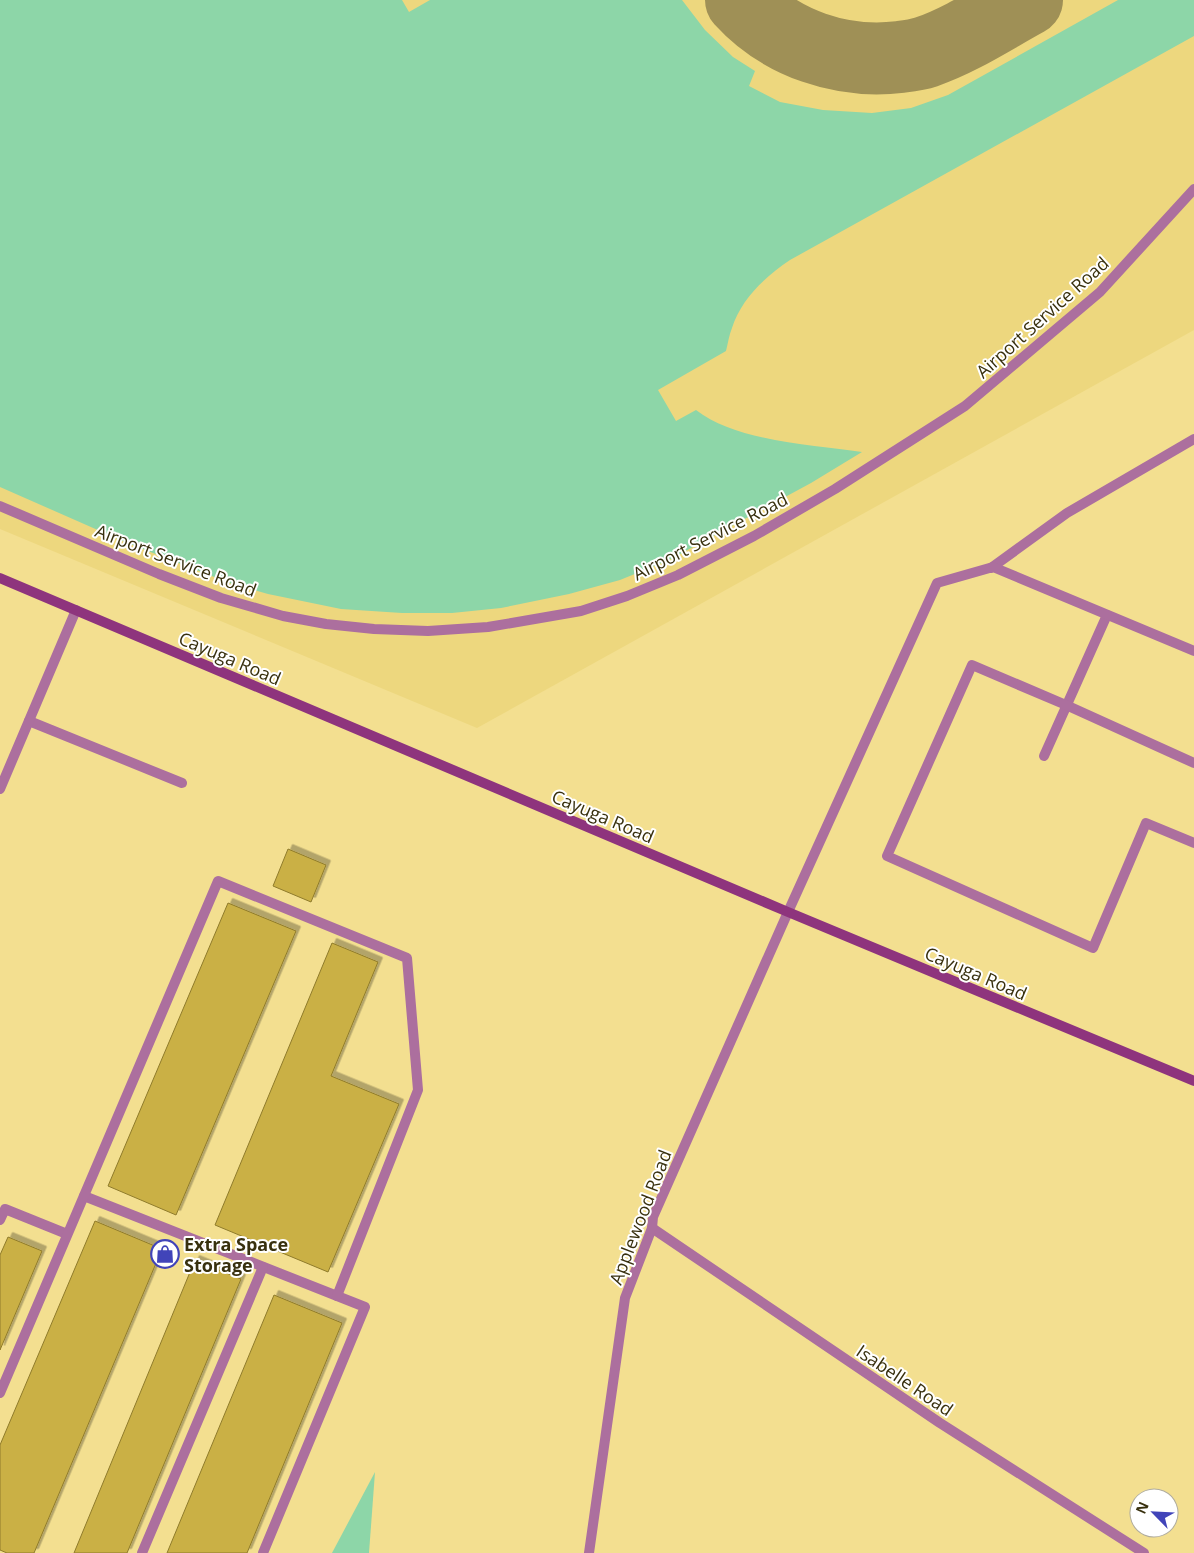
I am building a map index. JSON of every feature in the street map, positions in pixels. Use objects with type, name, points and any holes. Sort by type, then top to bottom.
[{"type":"main road","name":"Cayuga Road","points":[[0,578],[788,912],[1194,1081]]},
{"type":"street","name":"Airport Service Road","points":[[0,506],[159,574],[221,598],[282,616],[326,624],[374,629],[428,631],[488,627],[581,611],[627,596],[678,575],[754,536],[835,489],[965,406],[1100,292],[1194,189]]},
{"type":"street","points":[[991,568],[1067,513],[1194,438]]},
{"type":"street","points":[[991,568],[993,567],[1194,651]]},
{"type":"street","name":"Applewood Road","points":[[590,1553],[626,1298],[654,1218],[788,912],[937,583],[991,568]]},
{"type":"street","points":[[0,789],[76,610]]},
{"type":"street","points":[[1044,756],[1107,615]]},
{"type":"street","points":[[1194,763],[972,665],[887,856],[1093,948],[1146,823],[1194,843]]},
{"type":"street","points":[[29,721],[182,783]]},
{"type":"street","points":[[0,1393],[218,881],[407,958],[418,1090],[337,1296]]},
{"type":"street","points":[[84,1196],[365,1307],[263,1553]]},
{"type":"street","points":[[0,1220],[5,1209],[68,1234]]},
{"type":"street","name":"Isabelle Road","points":[[652,1228],[940,1423],[1144,1553]]},
{"type":"street","points":[[142,1553],[263,1267]]},
{"type":"shaded area","points":[[0,0],[1194,0],[1194,330],[477,728],[0,529]]},
{"type":"green space","points":[[0,0],[402,0],[409,12],[430,0],[682,0],[705,30],[733,57],[755,71],[749,86],[780,102],[823,110],[872,113],[911,108],[948,95],[1118,0],[1194,0],[1194,36],[790,260],[763,281],[748,298],[736,317],[726,351],[658,390],[676,421],[696,410],[731,429],[753,435],[798,444],[862,452],[811,483],[669,560],[620,580],[569,594],[501,608],[452,613],[402,613],[341,609],[268,594],[232,584],[125,542],[0,487]]},
{"type":"green space","points":[[375,1472],[369,1553],[332,1553]]},
{"type":"building","points":[[288,849],[326,865],[311,902],[273,886]]},
{"type":"building","points":[[228,903],[296,931],[176,1215],[108,1186]]},
{"type":"building","points":[[332,943],[378,962],[331,1076],[399,1104],[328,1272],[215,1225]]},
{"type":"building","points":[[95,1221],[162,1249],[34,1553],[7,1553],[0,1550],[0,1445]]},
{"type":"building","points":[[8,1237],[42,1251],[0,1350],[0,1255]]},
{"type":"building","points":[[195,1260],[241,1279],[127,1553],[74,1553]]},
{"type":"building","points":[[274,1295],[342,1323],[247,1553],[167,1553]]},
{"type":"taxiway","points":[[741,0],[775,28],[814,48],[835,54],[878,58],[916,55],[939,47],[965,35],[1027,0]]},
{"type":"place","name":"Extra Space Storage","points":[[165,1254]]}]
